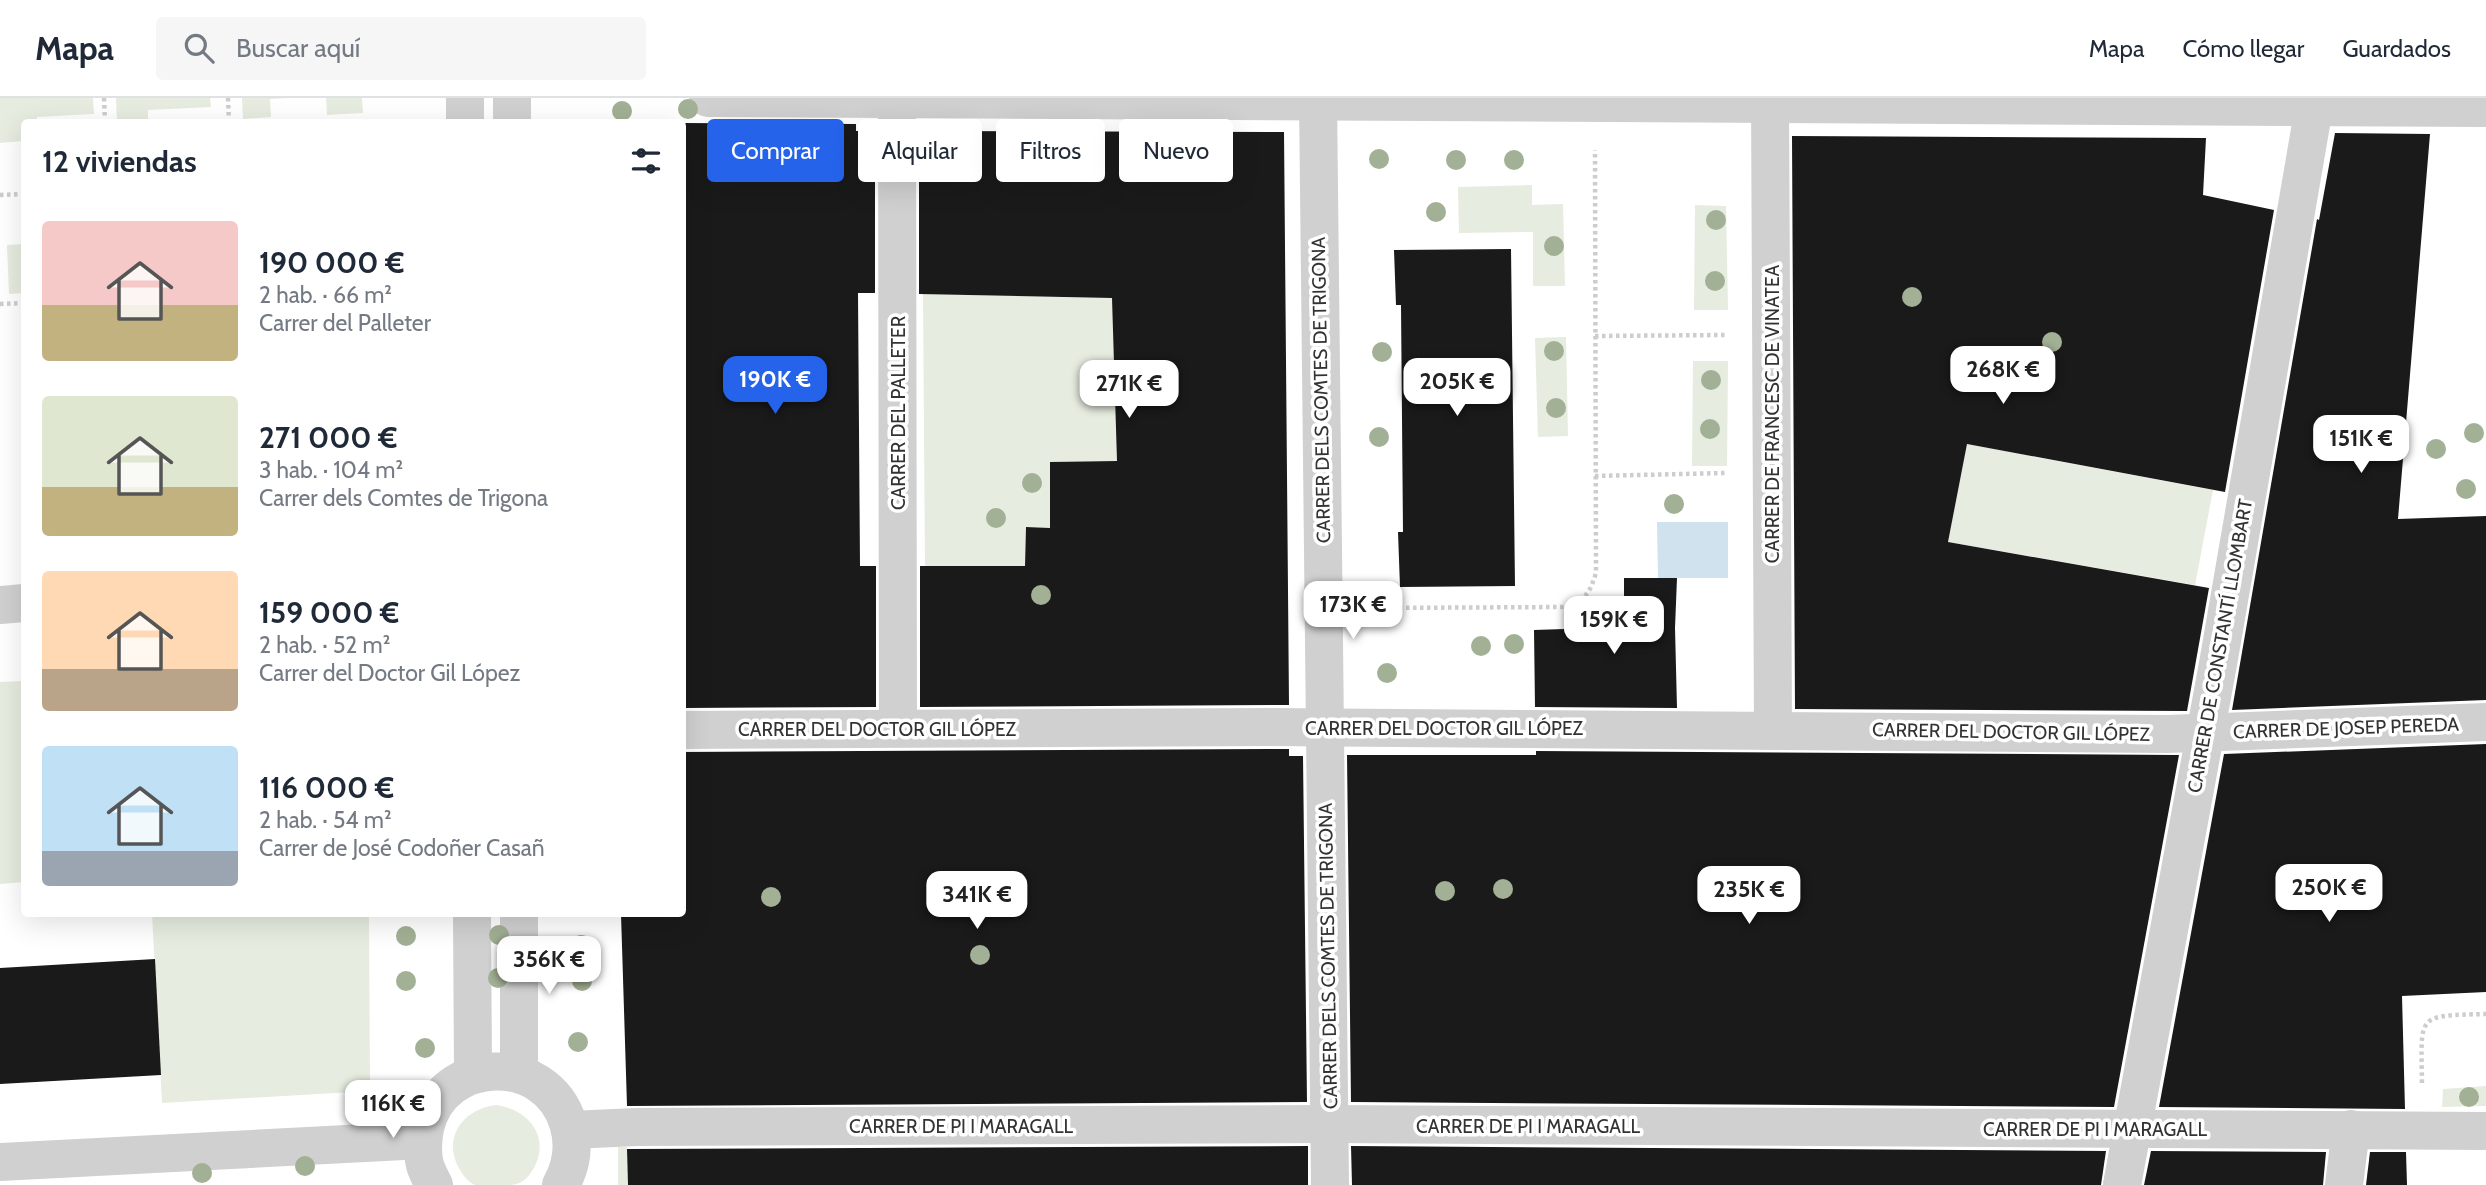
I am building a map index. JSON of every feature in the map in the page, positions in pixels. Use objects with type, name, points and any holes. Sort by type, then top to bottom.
[{"type":"street","points":[[465,98],[466,119]]},
{"type":"street","points":[[512,98],[512,119]]},
{"type":"street","points":[[708,98],[2272,102],[2314,107],[2486,108]]},
{"type":"street","name":"CARRER DEL PALLETER","points":[[897,99],[898,728]]},
{"type":"street","name":"CARRER DELS COMTES DE TRIGONA","points":[[1318,100],[1330,1185]]},
{"type":"street","name":"CARRER DE FRANCESC DE VINATEA","points":[[1770,101],[1773,730]]},
{"type":"street","name":"CARRER DE CONSTANTÍ LLOMBART","points":[[2122,1185],[2205,734],[2314,107]]},
{"type":"street","points":[[0,605],[21,603]]},
{"type":"street","name":"CARRER DE JOSEP PEREDA","points":[[2205,734],[2486,722]]},
{"type":"street","name":"CARRER DEL DOCTOR GIL LÓPEZ","points":[[686,730],[1325,727],[2205,734]]},
{"type":"street","points":[[472,917],[473,1074]]},
{"type":"street","points":[[519,917],[519,1074]]},
{"type":"street","points":[[434,1185],[425,1164],[423,1140],[428,1118],[438,1099],[454,1084],[473,1074],[489,1071],[519,1074],[538,1083],[554,1097],[565,1114],[570,1130],[572,1155],[567,1175],[561,1185]]},
{"type":"street","name":"CARRER DE PI I MARAGALL","points":[[570,1130],[637,1127],[1330,1124],[2486,1131]]},
{"type":"street","points":[[2344,1185],[2351,1129]]},
{"type":"street","points":[[0,1162],[423,1140]]},
{"type":"path","points":[[104,98],[105,119]]},
{"type":"path","points":[[228,98],[229,119]]},
{"type":"path","points":[[1367,608],[1565,607],[1590,592],[1595,573],[1595,147]]},
{"type":"path","points":[[0,195],[21,194]]},
{"type":"path","points":[[0,304],[21,303]]},
{"type":"path","points":[[1595,336],[1735,334]]},
{"type":"path","points":[[1595,476],[1735,473]]},
{"type":"path","points":[[2422,1095],[2421,1036],[2424,1025],[2439,1015],[2486,1014]]},
{"type":"shaded area","points":[[0,98],[93,98],[94,114],[21,119],[21,141],[0,143]]},
{"type":"shaded area","points":[[116,98],[210,98],[211,107],[148,110],[148,119],[117,119]]},
{"type":"shaded area","points":[[242,98],[287,98],[270,99],[271,117],[243,119]]},
{"type":"shaded area","points":[[326,98],[362,98],[363,113],[327,115]]},
{"type":"shaded area","points":[[1532,185],[1532,205],[1563,204],[1565,286],[1533,286],[1533,232],[1459,233],[1458,187]]},
{"type":"shaded area","points":[[1695,205],[1726,206],[1728,310],[1694,310]]},
{"type":"shaded area","points":[[21,244],[21,293],[9,294],[7,245]]},
{"type":"shaded area","points":[[923,294],[1113,298],[1118,461],[1050,462],[1050,528],[1026,527],[1025,584],[1013,632],[1013,566],[925,566]]},
{"type":"shaded area","points":[[1566,337],[1568,436],[1538,437],[1535,338]]},
{"type":"shaded area","points":[[1693,361],[1728,361],[1727,466],[1692,466]]},
{"type":"shaded area","points":[[1967,444],[2213,490],[2195,585],[1948,542]]},
{"type":"shaded area","points":[[21,681],[21,882],[0,884],[0,682]]},
{"type":"shaded area","points":[[152,917],[369,917],[370,1091],[162,1103]]},
{"type":"shaded area","points":[[2486,1086],[2486,1106],[2442,1107],[2443,1089]]},
{"type":"shaded area","points":[[496,1105],[520,1113],[535,1129],[539,1139],[537,1162],[527,1178],[518,1184],[475,1185],[468,1181],[460,1170],[453,1147],[454,1136],[458,1127],[474,1112]]},
{"type":"shaded area","points":[[618,1147],[627,1147],[628,1185],[618,1185]]},
{"type":"water","points":[[1657,522],[1728,522],[1728,578],[1658,578]]},
{"type":"building","points":[[686,123],[707,123],[707,182],[844,182],[844,124],[856,124],[858,182],[875,182],[875,293],[858,293],[860,566],[876,566],[876,707],[686,708]]},
{"type":"building","points":[[982,131],[996,131],[996,182],[1105,182],[1105,132],[1119,132],[1119,182],[1233,182],[1233,132],[1284,132],[1289,705],[920,707],[920,566],[1025,566],[1026,527],[1050,528],[1050,462],[1117,461],[1112,298],[919,294],[919,182],[982,182]]},
{"type":"building","points":[[2335,133],[2430,134],[2398,519],[2486,516],[2486,700],[2232,710],[2317,219],[2319,220]]},
{"type":"building","points":[[1792,136],[2206,138],[2203,195],[2274,210],[2225,492],[1967,444],[1948,542],[2209,588],[2187,711],[1795,709]]},
{"type":"building","points":[[1511,249],[1515,586],[1400,587],[1398,532],[1403,532],[1401,305],[1396,305],[1394,250]]},
{"type":"building","points":[[1624,578],[1677,578],[1677,708],[1535,707],[1534,630],[1624,627]]},
{"type":"building","points":[[2486,744],[2486,992],[2402,996],[2405,1109],[2159,1107],[2224,754]]},
{"type":"building","points":[[1289,749],[1289,756],[1303,756],[1307,1102],[627,1106],[621,917],[686,917],[686,752]]},
{"type":"building","points":[[1536,751],[2179,755],[2114,1107],[1351,1102],[1347,755],[1536,755]]},
{"type":"building","points":[[155,959],[161,1075],[0,1084],[0,968]]},
{"type":"building","points":[[1308,1146],[1308,1185],[628,1185],[627,1149]]},
{"type":"building","points":[[1351,1146],[2106,1151],[2101,1185],[1352,1185]]},
{"type":"building","points":[[2151,1151],[2326,1152],[2323,1185],[2144,1185]]},
{"type":"building","points":[[2370,1152],[2406,1152],[2407,1185],[2366,1185]]}]
